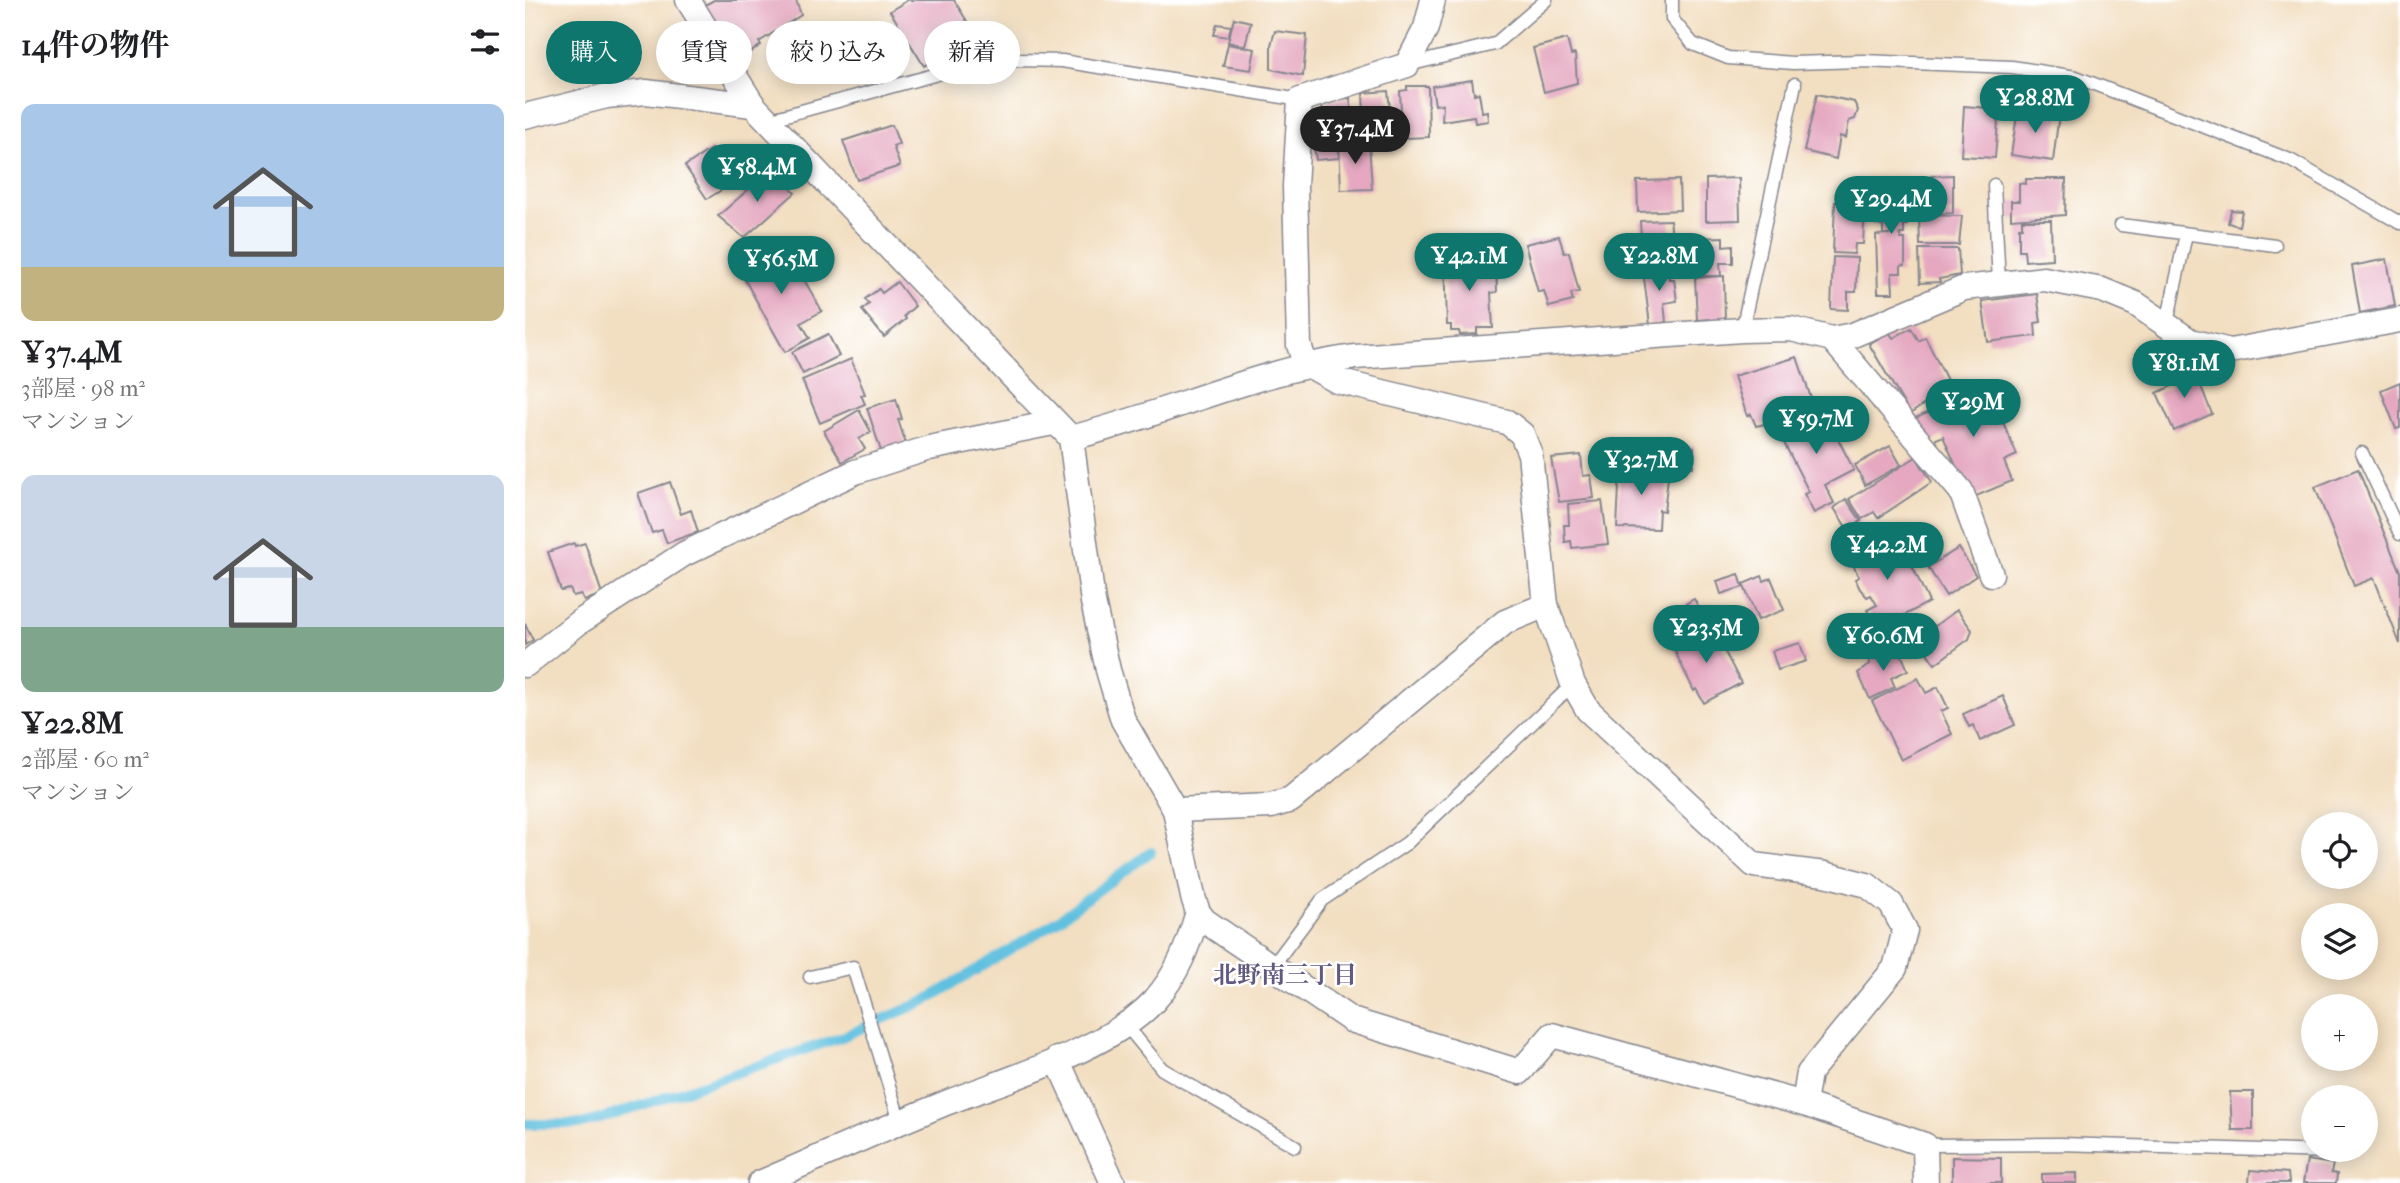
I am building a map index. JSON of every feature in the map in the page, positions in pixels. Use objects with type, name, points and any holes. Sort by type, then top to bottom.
[{"type":"street","points":[[688,0],[761,113],[1062,430],[1108,670],[1123,720],[1175,810],[1198,912],[1205,921],[1351,1020],[1520,1072],[1552,1035],[1804,1104],[1925,1145],[1926,1183]]},
{"type":"street","points":[[1433,0],[1426,28],[1407,65],[1300,100],[1295,186],[1299,345],[1305,363],[1337,381],[1507,422],[1522,434],[1530,454],[1546,605],[1573,684],[1588,710],[1754,865],[1825,874],[1867,885],[1891,904],[1905,930],[1895,968],[1809,1073],[1804,1104]]},
{"type":"street","points":[[525,116],[607,96],[646,92],[761,113]]},
{"type":"street","points":[[525,665],[578,623],[684,554],[855,472],[929,448],[1062,430],[1119,426],[1305,363],[1355,357],[1742,330],[1791,329],[1832,339],[1853,335],[1964,288],[2044,279],[2102,290],[2137,304],[2190,341],[2230,351],[2400,320]]},
{"type":"street","points":[[1832,339],[1961,491],[1991,573]]},
{"type":"street","points":[[1175,810],[1271,806],[1290,800],[1504,622],[1546,605]]},
{"type":"street","points":[[760,1183],[1057,1059],[1126,1025],[1153,1002],[1181,965],[1198,912]]},
{"type":"street","points":[[1057,1059],[1113,1183]]},
{"type":"lane","points":[[1407,65],[1495,44],[1546,0]]},
{"type":"lane","points":[[1672,0],[1672,19],[1693,44],[1728,58],[2011,67],[2076,77],[2290,160],[2400,223]]},
{"type":"lane","points":[[761,113],[956,69],[1019,60],[1062,61],[1300,100]]},
{"type":"lane","points":[[1742,330],[1795,83]]},
{"type":"lane","points":[[1994,185],[1999,283]]},
{"type":"lane","points":[[2121,225],[2276,245]]},
{"type":"lane","points":[[2167,323],[2186,234]]},
{"type":"lane","points":[[2362,453],[2400,534]]},
{"type":"lane","points":[[1272,967],[1322,900],[1407,843],[1573,684]]},
{"type":"lane","points":[[810,977],[853,967],[901,1122]]},
{"type":"lane","points":[[1126,1025],[1163,1069],[1295,1146]]},
{"type":"lane","points":[[1925,1145],[2060,1144],[2301,1151]]},
{"type":"building","points":[[714,0],[796,0],[801,15],[792,21],[766,21],[766,38],[752,51],[752,21],[712,21],[703,6]]},
{"type":"building","points":[[908,0],[954,0],[967,21],[924,21],[924,66],[910,43],[910,21],[896,21],[890,11]]},
{"type":"building","points":[[1234,18],[1251,22],[1245,46],[1228,42]]},
{"type":"building","points":[[1217,24],[1231,26],[1228,37],[1214,35]]},
{"type":"building","points":[[1275,31],[1307,35],[1303,76],[1271,69],[1271,45]]},
{"type":"building","points":[[1567,39],[1571,55],[1575,54],[1577,83],[1544,92],[1533,48]]},
{"type":"building","points":[[1228,44],[1255,49],[1251,70],[1223,66]]},
{"type":"building","points":[[1472,80],[1474,94],[1479,93],[1482,112],[1487,111],[1488,121],[1475,123],[1474,116],[1442,121],[1443,104],[1435,105],[1432,86]]},
{"type":"building","points":[[1407,86],[1428,86],[1429,137],[1406,138],[1405,132],[1402,132],[1400,91],[1407,90]]},
{"type":"building","points":[[1388,91],[1393,139],[1365,140],[1363,93]]},
{"type":"building","points":[[1817,94],[1854,102],[1858,110],[1855,119],[1849,121],[1846,138],[1840,136],[1836,159],[1804,151]]},
{"type":"building","points":[[1350,98],[1356,140],[1319,142],[1317,117],[1323,116],[1322,104],[1328,104],[1328,99]]},
{"type":"building","points":[[1964,106],[1999,109],[1995,158],[1961,156]]},
{"type":"building","points":[[2018,108],[2059,114],[2053,161],[2011,155]]},
{"type":"building","points":[[892,125],[899,144],[893,146],[900,166],[857,180],[843,141]]},
{"type":"building","points":[[1369,142],[1372,189],[1341,190],[1339,143]]},
{"type":"building","points":[[1338,145],[1339,158],[1316,160],[1314,147]]},
{"type":"building","points":[[711,149],[733,183],[707,199],[685,166]]},
{"type":"building","points":[[773,168],[795,193],[744,238],[718,216]]},
{"type":"building","points":[[1953,175],[1953,213],[1920,214],[1919,181],[1931,182],[1931,176]]},
{"type":"building","points":[[1739,178],[1740,220],[1706,221],[1706,179]]},
{"type":"building","points":[[2026,179],[2066,179],[2065,215],[2011,219],[2011,201],[2019,201],[2019,183],[2026,184]]},
{"type":"building","points":[[1679,180],[1680,210],[1638,212],[1637,181]]},
{"type":"building","points":[[1896,187],[1907,190],[1907,225],[1904,225],[1904,234],[1900,234],[1901,239],[1905,239],[1905,265],[1901,266],[1901,273],[1892,273],[1893,293],[1878,293],[1876,235],[1890,234],[1883,234],[1883,226],[1876,225],[1876,193]]},
{"type":"building","points":[[1835,202],[1865,204],[1863,244],[1855,244],[1854,254],[1833,253]]},
{"type":"building","points":[[2231,210],[2242,211],[2239,226],[2228,223]]},
{"type":"building","points":[[1919,215],[1962,216],[1959,245],[1920,245]]},
{"type":"building","points":[[1670,220],[1676,266],[1643,268],[1640,221]]},
{"type":"building","points":[[2022,220],[2051,220],[2052,259],[2025,261],[2024,250],[2019,250],[2019,227],[2022,227]]},
{"type":"building","points":[[1559,236],[1564,253],[1569,252],[1579,292],[1571,293],[1573,301],[1549,307],[1544,291],[1538,292],[1525,244]]},
{"type":"building","points":[[1723,237],[1723,246],[1733,245],[1733,263],[1720,263],[1721,276],[1695,276],[1694,238]]},
{"type":"building","points":[[1486,242],[1488,252],[1472,255],[1471,244]]},
{"type":"building","points":[[769,249],[773,256],[781,252],[785,260],[791,257],[822,311],[801,323],[810,338],[785,352],[741,273],[743,272],[740,265]]},
{"type":"building","points":[[1919,249],[1958,249],[1960,275],[1939,279],[1940,282],[1920,283]]},
{"type":"building","points":[[1469,253],[1469,257],[1490,257],[1490,268],[1496,268],[1497,292],[1491,293],[1493,328],[1477,328],[1477,334],[1460,335],[1459,331],[1451,331],[1451,325],[1447,325],[1445,254]]},
{"type":"building","points":[[1833,257],[1857,258],[1856,292],[1848,292],[1848,310],[1831,309]]},
{"type":"building","points":[[2387,259],[2395,306],[2360,313],[2352,266]]},
{"type":"building","points":[[1668,267],[1669,279],[1674,279],[1677,301],[1664,303],[1666,322],[1650,325],[1643,270]]},
{"type":"building","points":[[1724,276],[1725,323],[1708,324],[1708,319],[1697,320],[1695,278]]},
{"type":"building","points":[[897,282],[915,306],[904,316],[906,319],[884,337],[862,310],[869,304],[865,299],[879,289],[882,293]]},
{"type":"building","points":[[2037,294],[2041,322],[2035,323],[2036,336],[1988,342],[1982,301]]},
{"type":"building","points":[[1911,328],[1919,341],[1925,337],[1950,386],[1910,414],[1869,344],[1889,332],[1893,338]]},
{"type":"building","points":[[828,334],[839,356],[803,374],[792,352]]},
{"type":"building","points":[[1797,357],[1811,398],[1770,412],[1773,422],[1756,426],[1751,414],[1747,416],[1734,376]]},
{"type":"building","points":[[851,359],[865,394],[861,395],[865,404],[820,423],[802,380]]},
{"type":"building","points":[[2193,367],[2212,414],[2174,431],[2157,393],[2172,386],[2168,378]]},
{"type":"building","points":[[2400,382],[2400,428],[2396,429],[2381,390]]},
{"type":"building","points":[[1988,387],[2017,455],[2004,461],[2012,481],[1974,497],[1967,478],[1962,480],[1943,436],[1930,442],[1911,420]]},
{"type":"building","points":[[896,399],[902,419],[898,420],[906,444],[881,451],[867,408]]},
{"type":"building","points":[[1822,408],[1854,470],[1825,485],[1834,503],[1814,513],[1804,494],[1809,492],[1778,431]]},
{"type":"building","points":[[859,410],[871,432],[859,439],[865,449],[842,462],[824,431]]},
{"type":"building","points":[[1662,446],[1694,447],[1693,467],[1662,466]]},
{"type":"building","points":[[1890,446],[1901,465],[1865,485],[1855,465]]},
{"type":"building","points":[[1581,455],[1583,476],[1591,475],[1594,498],[1559,502],[1551,458]]},
{"type":"building","points":[[1916,457],[1932,482],[1878,518],[1874,512],[1862,519],[1849,499]]},
{"type":"building","points":[[1620,465],[1669,469],[1664,511],[1659,510],[1658,529],[1617,528]]},
{"type":"building","points":[[2358,469],[2400,572],[2400,644],[2374,578],[2354,586],[2315,487]]},
{"type":"building","points":[[670,482],[681,514],[691,510],[698,532],[667,543],[662,530],[652,533],[638,493]]},
{"type":"building","points":[[1846,499],[1861,521],[1848,530],[1834,508]]},
{"type":"building","points":[[1602,501],[1608,544],[1572,548],[1571,541],[1565,542],[1564,525],[1569,525],[1568,504]]},
{"type":"building","points":[[1890,533],[1900,552],[1905,550],[1929,602],[1877,630],[1880,632],[1872,639],[1864,631],[1872,624],[1877,629],[1867,610],[1877,605],[1871,595],[1867,597],[1860,589],[1855,579],[1859,577],[1848,555]]},
{"type":"building","points":[[574,543],[575,546],[585,543],[602,594],[584,601],[581,594],[573,596],[570,589],[561,591],[548,552]]},
{"type":"building","points":[[1959,548],[1976,576],[1946,596],[1928,567]]},
{"type":"building","points":[[1739,574],[1743,587],[1721,594],[1717,581]]},
{"type":"building","points":[[1762,576],[1764,581],[1771,578],[1784,610],[1758,620],[1743,584]]},
{"type":"building","points":[[1694,599],[1701,612],[1685,622],[1677,609]]},
{"type":"building","points":[[1957,610],[1972,630],[1969,639],[1935,664],[1917,639]]},
{"type":"building","points":[[525,624],[533,640],[525,645]]},
{"type":"building","points":[[1850,628],[1863,645],[1850,655],[1837,638]]},
{"type":"building","points":[[1713,629],[1741,683],[1704,703],[1696,689],[1694,691],[1671,643],[1688,634],[1691,640]]},
{"type":"building","points":[[1800,643],[1806,661],[1778,670],[1772,651]]},
{"type":"building","points":[[1898,647],[1908,670],[1891,678],[1895,687],[1870,699],[1858,673],[1870,664],[1869,661]]},
{"type":"building","points":[[1918,678],[1926,693],[1938,687],[1948,708],[1941,711],[1952,734],[1901,760],[1872,701]]},
{"type":"building","points":[[2003,696],[2015,725],[1980,741],[1973,725],[1969,727],[1963,714]]},
{"type":"building","points":[[2230,1092],[2253,1092],[2253,1130],[2232,1130]]},
{"type":"building","points":[[1952,1157],[2001,1158],[2001,1183],[1952,1183]]},
{"type":"building","points":[[2307,1162],[2333,1164],[2331,1173],[2337,1174],[2336,1183],[2303,1183]]},
{"type":"building","points":[[2250,1170],[2288,1173],[2289,1183],[2249,1183]]},
{"type":"building","points":[[2077,1173],[2077,1183],[2042,1183],[2042,1174]]},
{"type":"waterway","points":[[525,1124],[582,1124],[610,1116],[842,1037],[925,1001],[1052,924],[1151,852]]},
{"type":"district","name":"北野南三丁目","points":[[1285,975]]}]
